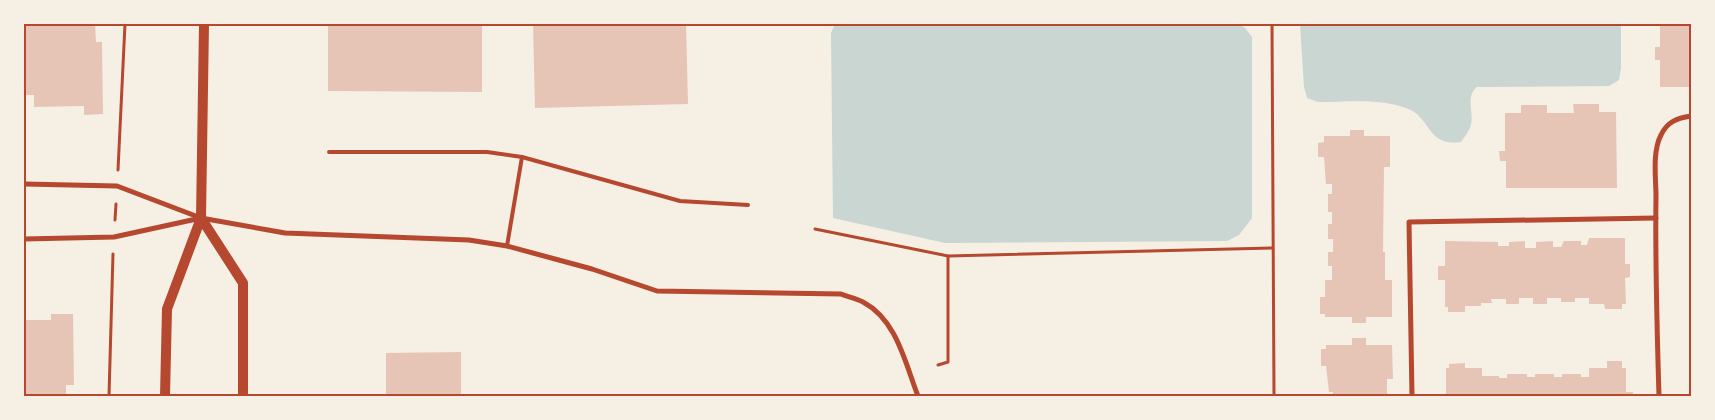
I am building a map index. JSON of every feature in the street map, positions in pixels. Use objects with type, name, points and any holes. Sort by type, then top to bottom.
[{"type":"main road","points":[[165,396],[168,309],[201,218],[204,24]]},
{"type":"main road","points":[[201,218],[243,283],[243,396]]},
{"type":"street","points":[[1658,396],[1656,218],[1657,164],[1660,136],[1669,124],[1679,118],[1691,116]]},
{"type":"street","points":[[24,184],[118,186],[201,218],[285,233],[469,240],[507,246],[592,269],[657,291],[841,294],[862,302],[884,318],[894,334],[918,396]]},
{"type":"street","points":[[24,239],[114,237],[201,218]]},
{"type":"street","points":[[1412,396],[1409,222],[1656,218]]},
{"type":"lane","points":[[329,152],[487,152],[522,157],[680,200],[748,205]]},
{"type":"lane","points":[[507,246],[522,157]]},
{"type":"path","points":[[109,396],[114,237],[125,24]]},
{"type":"path","points":[[1272,24],[1274,396]]},
{"type":"path","points":[[815,229],[948,256],[1272,248]]},
{"type":"path","points":[[938,365],[948,362],[948,256]]},
{"type":"shaded area","points":[[835,24],[1238,24],[1245,28],[1252,37],[1252,218],[1239,235],[1227,241],[945,243],[833,218],[831,33]]},
{"type":"shaded area","points":[[1300,24],[1621,24],[1621,68],[1619,80],[1609,86],[1477,87],[1471,95],[1472,119],[1470,128],[1461,142],[1450,142],[1435,136],[1421,118],[1406,108],[1374,102],[1318,102],[1307,98],[1304,87]]},
{"type":"building","points":[[24,24],[95,24],[96,42],[102,42],[103,114],[84,115],[84,106],[34,107],[34,95],[24,95]]},
{"type":"building","points":[[328,24],[482,24],[482,92],[328,91]]},
{"type":"building","points":[[533,24],[686,24],[688,104],[535,108]]},
{"type":"building","points":[[1660,24],[1691,24],[1691,87],[1660,87],[1660,60],[1655,60],[1655,47],[1660,47]]},
{"type":"building","points":[[1573,104],[1599,104],[1599,112],[1616,112],[1617,188],[1506,188],[1506,161],[1500,161],[1499,151],[1505,151],[1505,113],[1521,113],[1521,105],[1547,105],[1547,113],[1574,113]]},
{"type":"building","points":[[1350,130],[1364,130],[1364,136],[1390,136],[1390,167],[1384,167],[1383,252],[1385,252],[1385,280],[1392,280],[1392,317],[1366,317],[1366,323],[1352,323],[1352,317],[1325,317],[1325,314],[1320,314],[1320,297],[1325,297],[1325,280],[1332,280],[1332,266],[1328,266],[1328,252],[1333,252],[1333,239],[1328,239],[1328,224],[1332,224],[1332,212],[1328,212],[1328,194],[1332,194],[1332,184],[1326,184],[1324,157],[1318,157],[1318,143],[1324,142],[1324,136],[1350,136]]},
{"type":"building","points":[[1589,238],[1625,238],[1625,264],[1630,264],[1630,277],[1625,278],[1626,304],[1622,304],[1622,309],[1605,309],[1604,304],[1589,304],[1589,298],[1575,298],[1575,302],[1561,302],[1561,298],[1547,298],[1547,304],[1533,304],[1533,298],[1519,298],[1519,304],[1506,304],[1506,299],[1491,299],[1492,303],[1481,303],[1481,306],[1465,306],[1465,312],[1448,312],[1448,307],[1445,307],[1445,280],[1438,280],[1438,266],[1445,266],[1445,241],[1498,242],[1498,246],[1509,246],[1509,242],[1525,241],[1525,248],[1536,248],[1536,242],[1553,241],[1553,247],[1561,247],[1564,241],[1581,241],[1581,245],[1587,245]]},
{"type":"building","points":[[51,314],[73,314],[74,385],[66,385],[66,396],[24,396],[24,320],[51,320]]},
{"type":"building","points":[[1352,338],[1366,338],[1366,345],[1392,345],[1393,379],[1387,379],[1387,396],[1333,396],[1333,392],[1329,392],[1326,366],[1321,366],[1321,349],[1326,349],[1326,345],[1352,345]]},
{"type":"building","points":[[461,352],[461,396],[386,396],[386,353]]},
{"type":"building","points":[[1607,361],[1622,361],[1622,368],[1626,368],[1626,392],[1633,392],[1633,396],[1446,396],[1446,368],[1449,368],[1449,364],[1465,363],[1465,368],[1482,368],[1482,376],[1499,376],[1499,378],[1507,378],[1507,374],[1527,374],[1527,377],[1535,377],[1535,374],[1554,374],[1554,377],[1562,377],[1562,374],[1581,374],[1581,377],[1589,377],[1589,368],[1607,368]]}]
